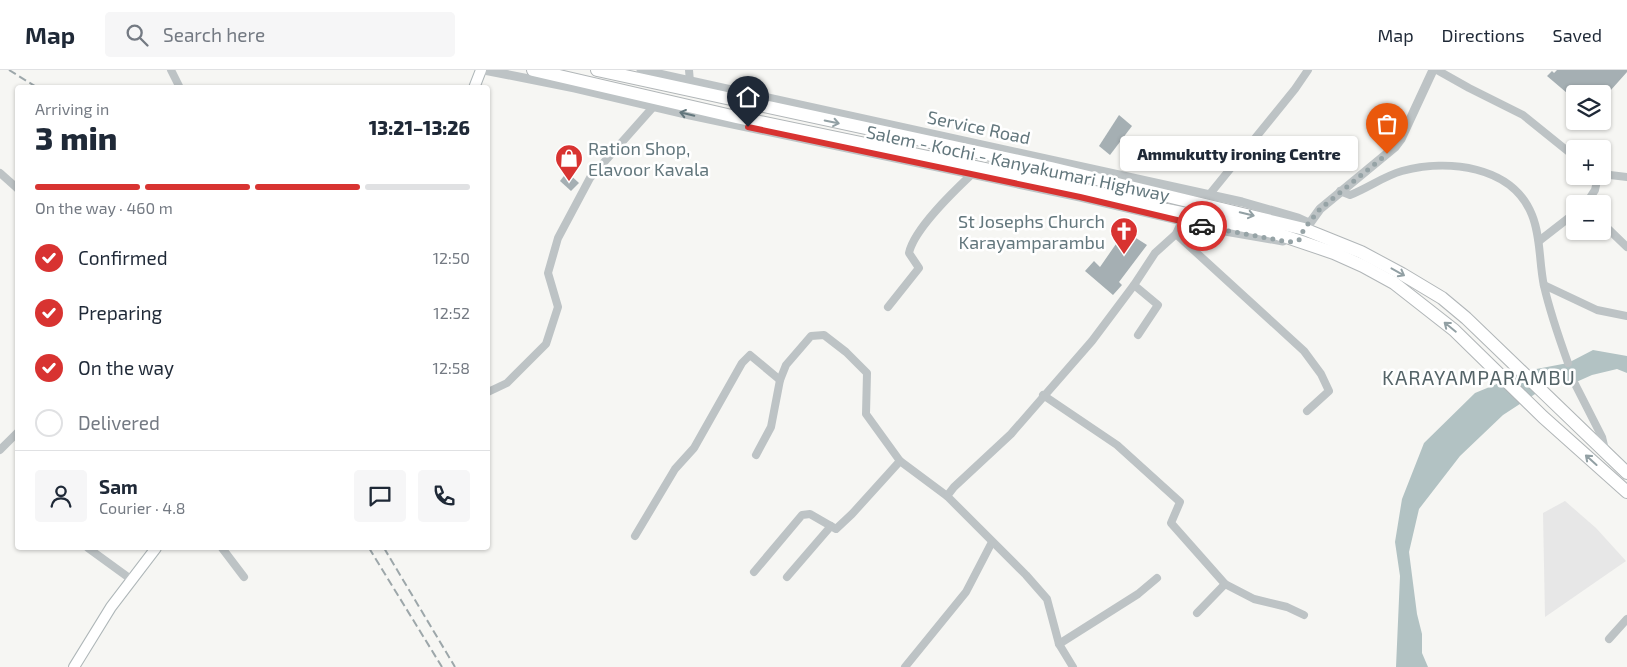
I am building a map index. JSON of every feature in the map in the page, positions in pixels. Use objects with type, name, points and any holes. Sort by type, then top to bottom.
[{"type":"highway","name":"Salem - Kochi - Kanyakumari Highway","points":[[533,70],[736,117],[1100,193],[1167,210],[1269,231],[1304,231],[1394,283],[1454,330],[1543,416],[1627,492]]},
{"type":"highway","name":"Salem - Kochi - Kanyakumari Highway","points":[[597,70],[1051,168],[1304,231],[1361,252],[1442,298],[1497,347],[1606,454]]},
{"type":"highway","points":[[1606,454],[1627,472]]},
{"type":"main road","points":[[476,85],[483,70]]},
{"type":"main road","points":[[74,667],[111,607],[154,550]]},
{"type":"street","points":[[171,70],[178,85]]},
{"type":"street","points":[[483,70],[575,88],[1080,197],[1182,221],[1289,242],[1304,231],[1320,209],[1340,191],[1353,183],[1401,140],[1433,70]]},
{"type":"street","name":"Service Road","points":[[641,70],[1271,209],[1304,231]]},
{"type":"street","points":[[689,70],[690,82]]},
{"type":"street","points":[[1209,194],[1295,90],[1308,70]]},
{"type":"street","points":[[1437,70],[1523,115],[1566,150]]},
{"type":"street","points":[[490,391],[507,382],[546,344],[558,307],[548,273],[558,238],[590,178],[654,106]]},
{"type":"street","points":[[1340,191],[1352,194],[1387,177],[1412,169],[1446,166],[1470,168],[1492,176],[1517,193],[1532,214],[1539,241],[1544,285],[1568,363]]},
{"type":"street","points":[[0,173],[15,186]]},
{"type":"street","points":[[888,306],[919,268],[908,253],[917,237],[945,200],[971,175]]},
{"type":"street","points":[[1611,175],[1627,177]]},
{"type":"street","points":[[1539,241],[1566,220]]},
{"type":"street","points":[[947,496],[954,487],[1010,434],[1092,340],[1134,285],[1155,253],[1176,234],[1182,221]]},
{"type":"street","points":[[1611,232],[1627,247]]},
{"type":"street","points":[[1176,234],[1304,351],[1316,366],[1329,387],[1329,391],[1307,411]]},
{"type":"street","points":[[1134,285],[1158,305],[1138,335]]},
{"type":"street","points":[[1544,285],[1597,310],[1627,316]]},
{"type":"street","points":[[756,455],[771,427],[780,380],[786,364],[811,336],[824,335],[867,373],[866,414],[900,461],[947,496],[1048,599],[1059,644],[1073,667]]},
{"type":"street","points":[[635,536],[675,469],[694,448],[742,363],[750,355],[780,380]]},
{"type":"street","points":[[1575,384],[1602,437],[1606,454]]},
{"type":"street","points":[[1043,395],[1117,445],[1180,502],[1170,523],[1225,584],[1254,598],[1286,607],[1304,615]]},
{"type":"street","points":[[0,450],[15,435]]},
{"type":"street","points":[[754,572],[802,516],[810,514],[836,528],[852,514],[900,461]]},
{"type":"street","points":[[787,577],[831,526]]},
{"type":"street","points":[[905,667],[966,592],[992,542]]},
{"type":"street","points":[[91,550],[132,580]]},
{"type":"street","points":[[224,550],[244,577]]},
{"type":"street","points":[[1059,644],[1138,594],[1158,578]]},
{"type":"street","points":[[1197,613],[1225,584]]},
{"type":"street","points":[[1609,639],[1627,619]]},
{"type":"shaded area","points":[[1593,350],[1627,356],[1627,373],[1617,369],[1592,375],[1574,383],[1552,383],[1503,415],[1460,456],[1419,509],[1409,552],[1417,614],[1422,634],[1422,653],[1428,667],[1396,667],[1400,576],[1395,542],[1402,499],[1424,443],[1475,393],[1531,370],[1568,363]]},
{"type":"shaded area","points":[[1565,501],[1596,528],[1626,561],[1545,617],[1543,513]]},
{"type":"building","points":[[1557,70],[1627,70],[1611,90],[1611,85],[1566,85],[1566,92],[1547,76],[1552,71],[1554,73]]},
{"type":"building","points":[[1119,115],[1132,126],[1110,155],[1099,146]]},
{"type":"building","name":"Ration Shop, Elavoor Kavala","points":[[567,172],[579,183],[571,191],[560,181]]},
{"type":"building","name":"St Josephs Church Karayamparambu","points":[[1125,231],[1147,245],[1119,282],[1122,285],[1113,295],[1085,271],[1094,261],[1100,267]]},
{"type":"railway","points":[[9,70],[33,85]]},
{"type":"railway","points":[[370,550],[442,667]]},
{"type":"railway","points":[[385,550],[455,667]]},
{"type":"way so far","points":[[1202,226],[1294,242],[1299,240],[1304,229],[1320,209],[1387,154]]},
{"type":"place","name":"Ammukutty ironing Centre","points":[[1387,154]]},
{"type":"place","name":"Ration Shop, Elavoor Kavala","points":[[569,182]]},
{"type":"place","name":"St Josephs Church Karayamparambu","points":[[1124,255]]},
{"type":"district","name":"KARAYAMPARAMBU","points":[[1479,377]]},
{"type":"route","points":[[748,127],[1080,197],[1202,226]]}]
